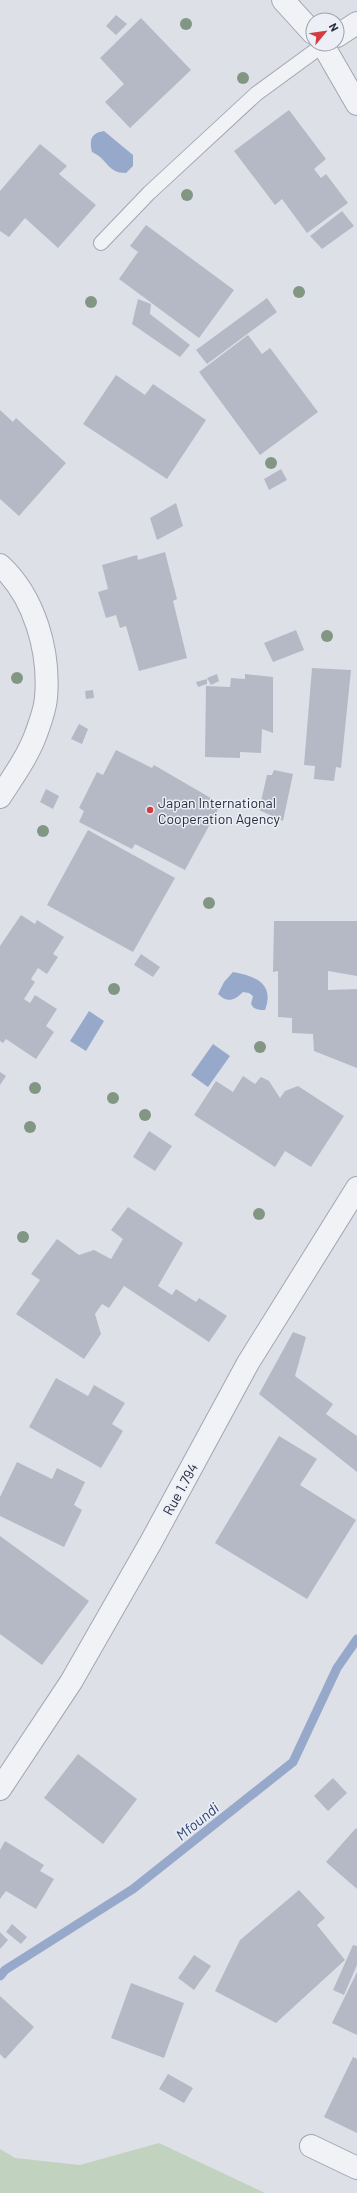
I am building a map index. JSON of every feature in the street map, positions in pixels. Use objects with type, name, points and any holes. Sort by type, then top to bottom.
[{"type":"street","points":[[283,0],[305,21]]},
{"type":"street","points":[[345,29],[357,23]]},
{"type":"street","points":[[330,52],[357,104]]},
{"type":"street","points":[[0,565],[11,575],[28,602],[39,631],[46,666],[46,699],[36,735],[19,767],[0,797]]},
{"type":"street","name":"Rue 1.794","points":[[0,1789],[71,1682],[151,1542],[248,1363],[357,1188]]},
{"type":"street","points":[[311,2146],[357,2168]]},
{"type":"lane","points":[[101,243],[166,177],[256,94],[309,52]]},
{"type":"green space","points":[[159,2143],[265,2193],[0,2193],[0,2149],[15,2158],[80,2165]]},
{"type":"water","points":[[104,131],[133,155],[133,166],[126,173],[115,171],[92,152],[92,138],[96,133]]},
{"type":"water","points":[[233,972],[249,976],[261,982],[267,993],[265,1010],[255,1009],[251,1004],[253,996],[249,993],[243,992],[234,999],[230,1000],[224,999],[218,994],[224,982]]},
{"type":"water","points":[[89,1011],[104,1021],[86,1051],[70,1041]]},
{"type":"water","points":[[213,1044],[230,1056],[208,1087],[191,1075]]},
{"type":"building","points":[[116,15],[127,24],[116,35],[106,26]]},
{"type":"building","points":[[141,18],[191,70],[130,128],[105,102],[124,84],[100,58]]},
{"type":"building","points":[[289,110],[326,159],[314,169],[321,178],[326,174],[348,203],[307,233],[282,199],[275,205],[234,151]]},
{"type":"building","points":[[40,144],[67,166],[59,174],[96,205],[58,248],[25,218],[9,237],[0,231],[0,191]]},
{"type":"building","points":[[342,211],[354,226],[322,249],[310,236]]},
{"type":"building","points":[[146,225],[234,290],[199,338],[119,279],[138,252],[130,246]]},
{"type":"building","points":[[267,298],[277,312],[207,364],[196,350]]},
{"type":"building","points":[[138,299],[151,304],[150,314],[190,345],[180,357],[132,324]]},
{"type":"building","points":[[248,335],[262,354],[270,348],[318,412],[260,455],[199,372]]},
{"type":"building","points":[[116,375],[145,395],[153,384],[206,420],[167,479],[83,424]]},
{"type":"building","points":[[0,410],[13,422],[16,418],[66,463],[19,516],[0,499]]},
{"type":"building","points":[[281,469],[287,480],[269,490],[264,479]]},
{"type":"building","points":[[176,503],[183,526],[157,540],[150,518]]},
{"type":"building","points":[[165,552],[177,599],[173,601],[187,658],[139,671],[126,626],[120,628],[116,615],[106,618],[98,592],[108,589],[102,565],[137,555],[138,560]]},
{"type":"building","points":[[296,630],[304,650],[273,662],[264,643]]},
{"type":"building","points":[[312,668],[351,670],[341,768],[336,767],[334,781],[314,779],[315,766],[304,765]]},
{"type":"building","points":[[217,674],[219,681],[211,685],[207,678]]},
{"type":"building","points":[[245,674],[273,677],[273,733],[262,729],[261,753],[240,752],[240,758],[205,757],[206,686],[230,687],[231,678],[245,679]]},
{"type":"building","points":[[207,679],[207,684],[198,687],[196,682]]},
{"type":"building","points":[[93,690],[94,698],[86,699],[85,691]]},
{"type":"building","points":[[79,724],[88,729],[82,744],[71,739]]},
{"type":"building","name":"Japan International Cooperation Agency","points":[[116,750],[152,768],[154,765],[221,804],[185,870],[135,844],[132,849],[79,822],[84,811],[79,808],[97,772],[103,775]]},
{"type":"building","points":[[274,770],[293,774],[283,821],[259,810],[267,775],[272,775]]},
{"type":"building","points":[[46,789],[59,796],[53,809],[40,802]]},
{"type":"building","points":[[88,830],[175,878],[133,952],[47,905]]},
{"type":"building","points":[[21,915],[35,924],[37,920],[64,937],[53,954],[58,957],[47,974],[38,968],[31,979],[35,982],[24,999],[30,1003],[35,995],[57,1009],[46,1026],[54,1032],[36,1059],[6,1039],[3,1043],[0,1041],[0,946]]},
{"type":"building","points":[[274,921],[357,921],[357,976],[328,971],[328,990],[357,989],[357,1068],[314,1051],[313,1034],[292,1033],[292,1018],[278,1017],[278,971],[273,972]]},
{"type":"building","points":[[141,954],[160,967],[153,977],[134,965]]},
{"type":"building","points":[[0,1072],[6,1076],[0,1085]]},
{"type":"building","points":[[243,1076],[255,1084],[261,1077],[269,1081],[280,1098],[285,1091],[298,1086],[344,1116],[311,1167],[285,1151],[275,1167],[194,1115],[216,1081],[233,1092]]},
{"type":"building","points":[[149,1131],[172,1146],[155,1171],[133,1157]]},
{"type":"building","points":[[128,1207],[183,1243],[158,1286],[172,1295],[176,1289],[196,1302],[199,1298],[227,1316],[209,1342],[124,1286],[109,1308],[102,1304],[95,1314],[101,1334],[84,1359],[16,1314],[40,1280],[31,1274],[57,1239],[79,1255],[94,1250],[111,1259],[123,1239],[111,1230]]},
{"type":"building","points":[[293,1332],[306,1337],[295,1376],[333,1404],[326,1414],[357,1436],[357,1472],[259,1394]]},
{"type":"building","points":[[56,1378],[88,1396],[94,1385],[125,1403],[112,1424],[123,1431],[101,1468],[29,1427]]},
{"type":"building","points":[[279,1436],[317,1459],[300,1485],[356,1520],[307,1599],[215,1543]]},
{"type":"building","points":[[17,1462],[52,1479],[57,1468],[85,1482],[74,1505],[82,1510],[64,1547],[0,1516],[0,1497]]},
{"type":"building","points":[[0,1536],[89,1601],[42,1665],[0,1634]]},
{"type":"building","points":[[78,1754],[137,1799],[103,1844],[44,1798]]},
{"type":"building","points":[[333,1778],[347,1793],[328,1811],[314,1796]]},
{"type":"building","points":[[356,1828],[357,1829],[357,1889],[326,1862]]},
{"type":"building","points":[[5,1841],[44,1865],[40,1871],[54,1879],[36,1909],[6,1891],[0,1899],[0,1850]]},
{"type":"building","points":[[299,1890],[325,1918],[317,1925],[345,1960],[276,2023],[215,1991],[240,1940]]},
{"type":"building","points":[[12,1924],[27,1937],[21,1944],[6,1932]]},
{"type":"building","points":[[0,1932],[8,1940],[0,1949]]},
{"type":"building","points":[[353,1945],[357,1946],[357,1965],[344,1995],[333,1990]]},
{"type":"building","points":[[194,1955],[211,1966],[194,1990],[178,1978]]},
{"type":"building","points":[[357,1972],[357,2035],[332,2023]]},
{"type":"building","points":[[131,1983],[184,2003],[164,2058],[111,2038]]},
{"type":"building","points":[[0,1996],[34,2027],[5,2059],[0,2054]]},
{"type":"building","points":[[353,2057],[357,2059],[357,2133],[324,2117]]},
{"type":"building","points":[[168,2074],[193,2088],[184,2103],[159,2089]]},
{"type":"waterway","name":"Mfoundi","points":[[0,1976],[5,1970],[133,1889],[293,1762],[337,1668],[357,1639]]},
{"type":"place","name":"Japan International Cooperation Agency","points":[[150,810]]}]
